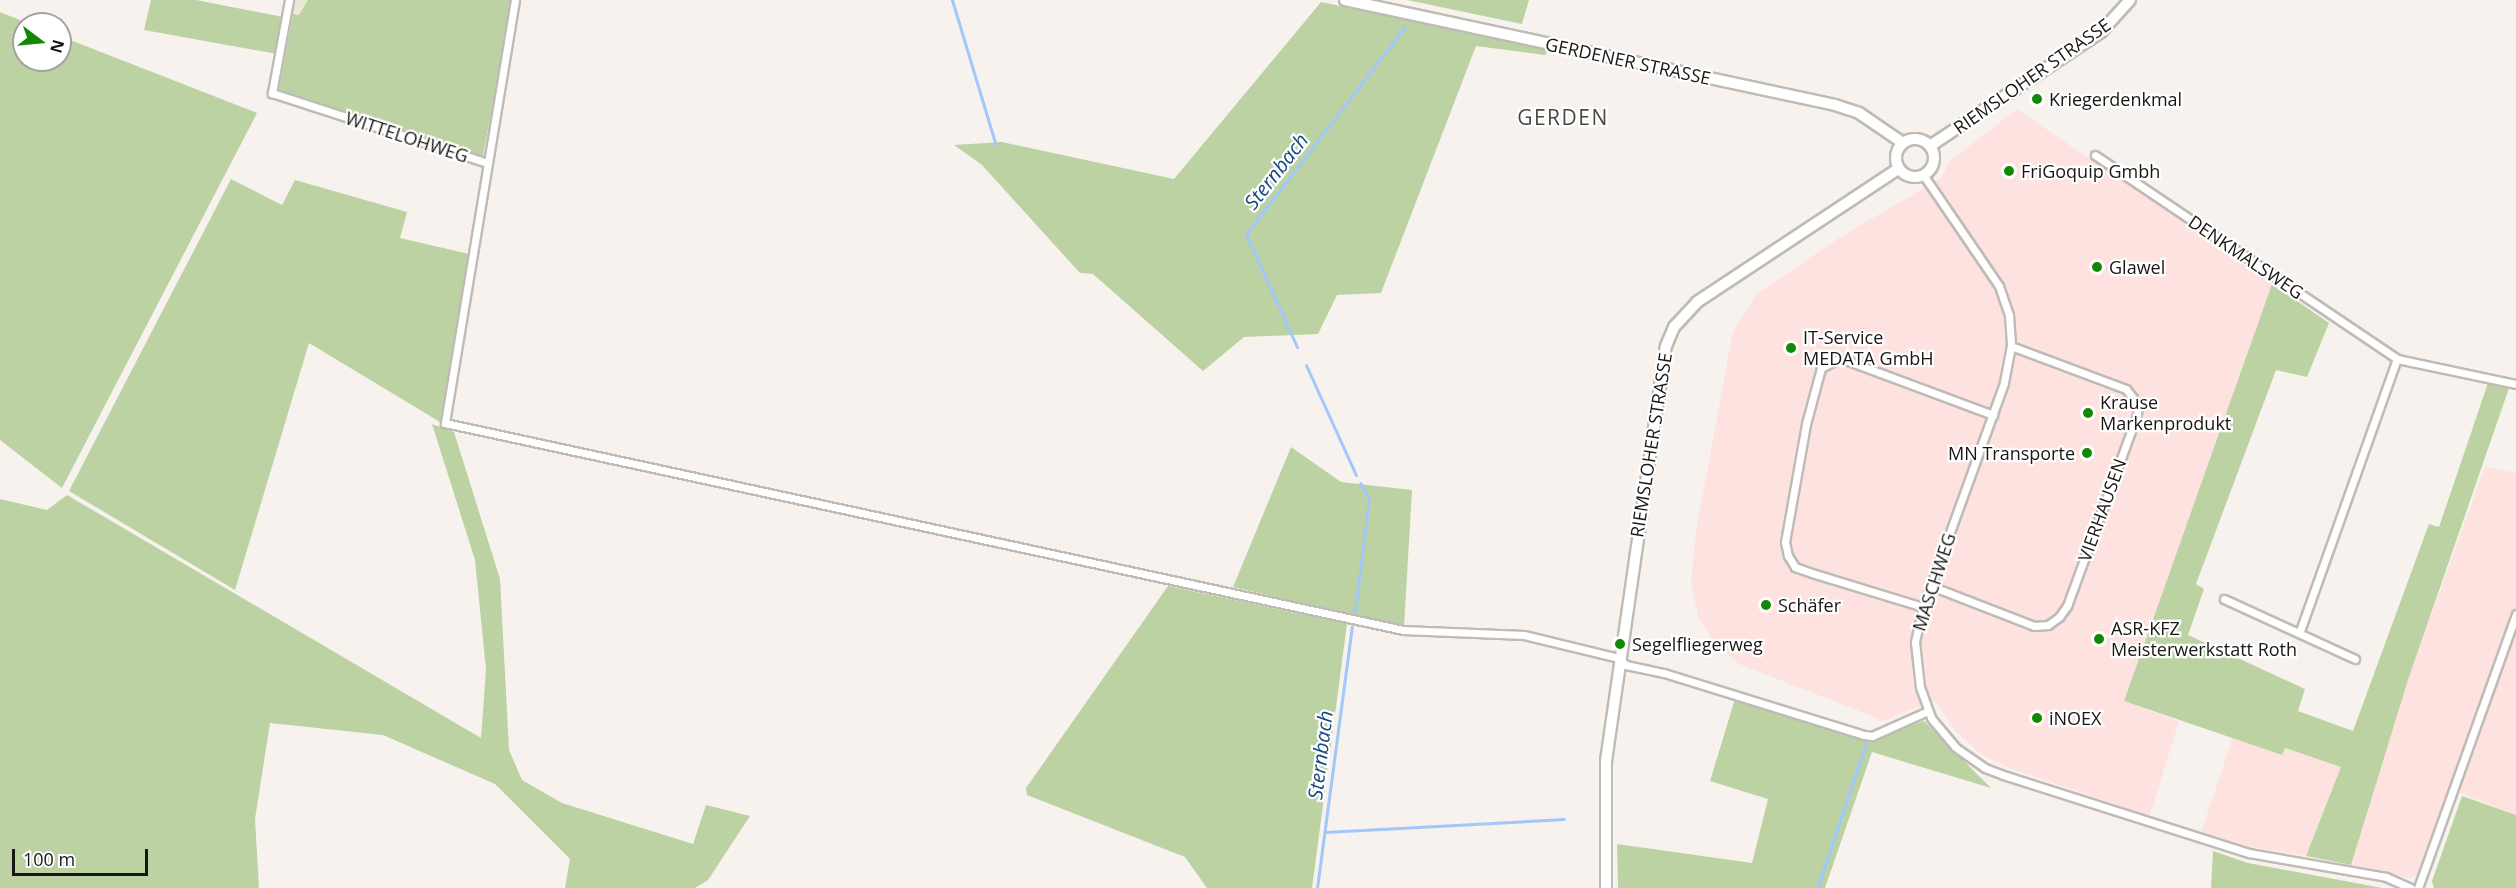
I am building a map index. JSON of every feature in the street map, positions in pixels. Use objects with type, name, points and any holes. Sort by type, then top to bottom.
[{"type":"main road","name":"GERDENER STRASSE","points":[[1345,0],[1835,105],[1859,113],[1903,143]]},
{"type":"main road","name":"RIEMSLOHER STRASSE","points":[[1930,146],[2101,32],[2130,0]]},
{"type":"main road","points":[[1914,139],[1930,146],[1934,162],[1924,176],[1907,177],[1898,169],[1895,158],[1903,143],[1914,139]]},
{"type":"main road","name":"RIEMSLOHER STRASSE","points":[[1606,888],[1604,792],[1618,658],[1662,366],[1674,327],[1697,302],[1898,169]]},
{"type":"street","name":"WITTELOHWEG","points":[[289,0],[272,93],[487,163],[515,0]]},
{"type":"street","name":"DENKMALSWEG","points":[[2095,155],[2397,359],[2516,384]]},
{"type":"street","points":[[487,163],[445,423],[1403,630],[1524,635],[1618,658],[1626,664],[1664,673],[1864,735],[1872,736],[1928,711]]},
{"type":"street","name":"MASCHWEG","points":[[1924,176],[1999,286],[2009,315],[2011,345],[1994,414],[1923,607],[1914,659],[1928,711],[1955,747],[2003,775],[2249,853],[2386,877],[2411,888]]},
{"type":"street","name":"VIERHAUSEN","points":[[1931,586],[2034,626],[2048,625],[2059,617],[2067,606],[2137,415],[2138,404],[2126,389],[2011,345]]},
{"type":"street","points":[[1923,607],[1795,567],[1788,556],[1785,542],[1806,424],[1821,368],[1838,359],[1848,361],[1994,414]]},
{"type":"street","points":[[2300,631],[2397,359]]},
{"type":"street","points":[[2224,599],[2300,631],[2355,659]]},
{"type":"street","points":[[2418,888],[2516,614]]},
{"type":"shaded area","points":[[295,0],[308,0],[299,15],[293,14]]},
{"type":"shaded area","points":[[2017,109],[2272,284],[2124,701],[2179,721],[2150,816],[2012,769],[1982,755],[1956,732],[1934,700],[1884,721],[1739,664],[1713,641],[1698,616],[1691,583],[1696,532],[1733,331],[1756,295],[1839,238],[1941,178],[1950,161]]},
{"type":"shaded area","points":[[2485,466],[2516,473],[2516,815],[2450,789],[2417,876],[2408,878],[2351,865],[2408,680]]},
{"type":"shaded area","points":[[2233,737],[2282,755],[2285,748],[2341,767],[2306,856],[2247,846],[2201,832]]},
{"type":"green space","points":[[151,0],[196,0],[283,17],[277,54],[144,30]]},
{"type":"green space","points":[[308,0],[512,0],[483,156],[279,90],[293,14],[299,15]]},
{"type":"green space","points":[[1407,0],[1529,0],[1522,24]]},
{"type":"green space","points":[[1321,2],[1551,49],[1545,55],[1476,46],[1381,293],[1337,295],[1318,334],[1244,337],[1203,371],[1093,274],[1080,273],[982,165],[954,145],[1002,142],[1174,179]]},
{"type":"green space","points":[[0,12],[12,17],[12,72],[72,72],[72,41],[257,113],[62,488],[0,440]]},
{"type":"green space","points":[[231,179],[282,205],[295,180],[407,212],[400,238],[469,254],[440,422],[309,343],[235,590],[69,491]]},
{"type":"green space","points":[[2272,284],[2329,323],[2307,377],[2276,370],[2196,584],[2204,589],[2188,635],[2305,689],[2298,711],[2353,731],[2429,524],[2439,527],[2488,383],[2509,388],[2408,680],[2351,865],[2306,856],[2341,767],[2285,748],[2282,755],[2124,701]]},
{"type":"green space","points":[[432,424],[454,432],[500,579],[509,750],[522,780],[562,803],[693,844],[706,805],[750,816],[708,880],[695,888],[565,888],[570,859],[495,784],[383,735],[270,723],[255,819],[259,888],[0,888],[0,499],[47,510],[67,495],[481,738],[486,669],[475,560]]},
{"type":"green space","points":[[1291,447],[1341,482],[1412,490],[1404,627],[1233,587]]},
{"type":"green space","points":[[1168,586],[1347,624],[1312,888],[1207,888],[1185,857],[1027,795],[1026,788]]},
{"type":"green space","points":[[1735,699],[1871,741],[1924,721],[1991,788],[1872,752],[1825,888],[1618,888],[1617,844],[1752,863],[1768,799],[1710,781]]},
{"type":"green space","points":[[2462,796],[2516,815],[2516,888],[2434,888],[2432,881]]},
{"type":"green space","points":[[2213,851],[2248,863],[2382,888],[2211,888]]},
{"type":"waterway","points":[[952,0],[996,146]]},
{"type":"waterway","name":"Sternbach","points":[[1297,347],[1246,234],[1405,27]]},
{"type":"waterway","name":"Sternbach","points":[[1306,365],[1356,475]]},
{"type":"waterway","name":"Sternbach","points":[[1355,611],[1369,499],[1360,483]]},
{"type":"waterway","name":"Sternbach","points":[[1317,888],[1352,626]]},
{"type":"waterway","points":[[1817,888],[1866,743]]},
{"type":"waterway","points":[[1325,832],[1564,819]]},
{"type":"place","name":"Kriegerdenkmal","points":[[2037,99]]},
{"type":"place","name":"FriGoquip Gmbh","points":[[2009,171]]},
{"type":"place","name":"Glawel","points":[[2097,267]]},
{"type":"place","name":"IT-Service MEDATA GmbH","points":[[1791,348]]},
{"type":"place","name":"Krause Markenprodukt","points":[[2088,413]]},
{"type":"place","name":"MN Transporte","points":[[2087,453]]},
{"type":"place","name":"Schäfer","points":[[1766,605]]},
{"type":"place","name":"ASR-KFZ Meisterwerkstatt Roth","points":[[2099,639]]},
{"type":"place","name":"Segelfliegerweg","points":[[1620,644]]},
{"type":"place","name":"iNOEX","points":[[2037,718]]},
{"type":"district","name":"GERDEN","points":[[1563,117]]}]
